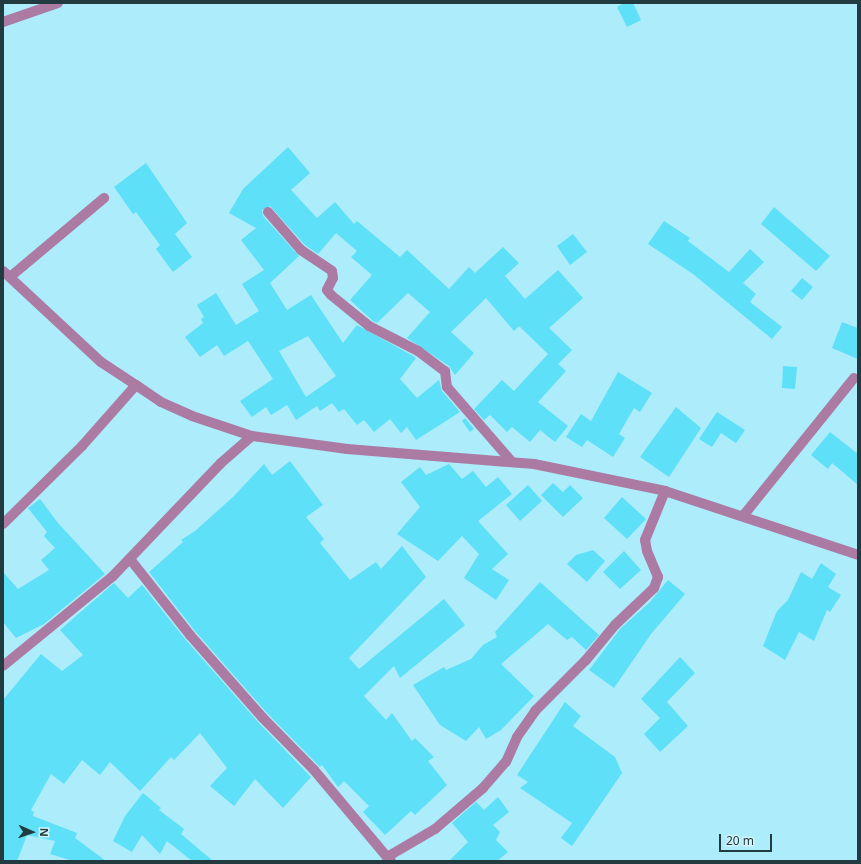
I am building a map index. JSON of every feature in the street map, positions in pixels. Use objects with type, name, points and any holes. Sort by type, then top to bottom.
[{"type":"street","points":[[3,22],[58,3]]},
{"type":"street","points":[[104,198],[6,274],[101,362],[161,402],[192,416],[252,436],[347,449],[534,464],[665,491],[858,555]]},
{"type":"street","points":[[268,212],[301,250],[332,271],[333,278],[327,290],[331,295],[369,326],[418,351],[445,371],[447,387],[512,462]]},
{"type":"street","points":[[743,516],[854,378]]},
{"type":"street","points":[[3,524],[82,446],[136,385]]},
{"type":"street","points":[[3,666],[130,559],[221,464],[252,436]]},
{"type":"street","points":[[130,559],[190,635],[262,717],[314,770],[389,859],[435,828],[483,788],[506,762],[517,737],[535,711],[586,660],[615,625],[654,588],[658,577],[646,550],[645,540],[665,491]]},
{"type":"building","points":[[624,3],[633,3],[641,20],[627,27],[617,7]]},
{"type":"building","points":[[288,147],[310,173],[291,190],[317,218],[335,202],[354,224],[357,221],[400,257],[407,250],[449,289],[469,267],[475,273],[503,247],[519,263],[505,276],[525,299],[558,270],[583,298],[549,328],[572,350],[558,364],[566,371],[538,402],[568,426],[555,442],[540,430],[530,442],[512,427],[507,432],[490,415],[484,420],[474,409],[502,380],[514,391],[548,354],[519,326],[514,331],[486,298],[451,332],[474,353],[455,375],[449,366],[407,338],[430,312],[408,293],[377,323],[373,321],[350,300],[372,275],[351,257],[357,251],[336,233],[318,254],[305,245],[270,206],[262,210],[263,216],[299,256],[270,283],[287,310],[311,295],[343,343],[357,325],[415,357],[416,358],[400,379],[417,398],[439,380],[442,391],[460,412],[416,440],[407,427],[401,433],[390,419],[374,432],[364,420],[357,425],[344,409],[339,412],[332,403],[320,411],[317,406],[296,420],[287,405],[271,415],[266,407],[252,417],[240,401],[273,379],[248,341],[224,356],[217,345],[200,357],[185,337],[203,323],[201,319],[204,317],[197,305],[216,293],[236,325],[259,311],[242,284],[264,270],[241,240],[256,228],[229,213],[243,189]],"holes":[[[308,336],[336,376],[306,397],[279,351]]]},
{"type":"building","points":[[146,163],[187,223],[175,234],[192,257],[173,272],[156,249],[160,245],[136,212],[133,214],[114,187]]},
{"type":"building","points":[[774,207],[830,256],[816,271],[761,224]]},
{"type":"building","points":[[664,221],[690,238],[688,241],[729,272],[750,249],[764,262],[743,283],[756,294],[750,302],[782,327],[772,339],[693,274],[648,244]]},
{"type":"building","points":[[573,234],[587,252],[570,265],[557,246]]},
{"type":"building","points":[[802,278],[813,287],[802,300],[791,291]]},
{"type":"building","points":[[842,322],[858,328],[858,359],[832,348]]},
{"type":"building","points":[[783,366],[797,367],[795,389],[782,388]]},
{"type":"building","points":[[618,372],[652,393],[640,412],[634,408],[619,434],[625,438],[613,457],[587,440],[582,447],[566,437],[581,414],[591,421]]},
{"type":"building","points":[[676,407],[701,428],[669,477],[640,457]]},
{"type":"building","points":[[717,412],[745,430],[736,443],[721,433],[712,447],[699,439]]},
{"type":"building","points":[[465,418],[474,429],[470,432],[462,421]]},
{"type":"building","points":[[830,432],[858,454],[858,485],[832,463],[828,469],[811,455]]},
{"type":"building","points":[[290,461],[323,505],[306,517],[324,539],[320,543],[350,580],[376,562],[381,569],[402,546],[426,577],[349,658],[359,669],[444,599],[465,625],[400,678],[394,666],[364,696],[386,720],[392,713],[412,741],[415,738],[434,757],[428,761],[447,785],[415,815],[411,811],[385,835],[363,812],[369,806],[344,781],[338,787],[322,765],[320,767],[267,713],[195,631],[149,572],[183,542],[181,540],[195,531],[233,497],[264,464],[272,475]]},
{"type":"building","points":[[449,464],[462,479],[473,471],[486,487],[498,477],[512,494],[478,521],[508,554],[492,569],[509,580],[496,600],[464,578],[479,554],[462,536],[438,561],[397,534],[420,507],[401,482],[420,467],[426,475]]},
{"type":"building","points":[[553,483],[563,492],[570,485],[583,498],[563,517],[541,495]]},
{"type":"building","points":[[528,485],[542,501],[520,521],[506,505]]},
{"type":"building","points":[[622,497],[646,519],[627,539],[604,518]]},
{"type":"building","points":[[40,499],[58,523],[105,574],[44,624],[16,638],[3,622],[3,572],[18,589],[49,570],[41,560],[55,548],[44,536],[47,532],[28,508]]},
{"type":"building","points":[[593,550],[605,561],[587,582],[567,564],[576,555]]},
{"type":"building","points":[[624,551],[641,570],[620,589],[603,572]]},
{"type":"building","points":[[821,563],[836,574],[828,587],[841,595],[830,612],[827,610],[814,641],[799,632],[785,660],[763,646],[777,611],[788,600],[801,572],[812,579]]},
{"type":"building","points":[[668,580],[685,594],[651,634],[614,688],[589,670],[620,629],[650,602]]},
{"type":"building","points":[[540,582],[599,635],[586,650],[572,637],[567,640],[548,624],[501,664],[534,696],[501,730],[486,739],[479,727],[466,741],[440,725],[413,685],[444,667],[446,670],[471,659],[483,645],[497,637],[495,632]]},
{"type":"building","points":[[114,583],[128,598],[142,585],[185,639],[257,721],[311,777],[283,808],[255,779],[234,806],[210,786],[227,768],[200,733],[174,760],[171,757],[140,791],[110,762],[100,775],[82,760],[64,784],[51,774],[31,810],[34,812],[33,816],[77,833],[75,838],[106,861],[73,861],[50,854],[55,841],[27,835],[17,861],[3,861],[3,700],[41,654],[62,671],[83,655],[60,630]]},
{"type":"building","points":[[680,657],[695,673],[667,702],[688,726],[660,752],[644,734],[660,718],[641,699]]},
{"type":"building","points":[[565,702],[581,716],[573,726],[615,757],[622,773],[572,846],[561,838],[572,823],[520,788],[528,782],[517,775]]},
{"type":"building","points":[[143,793],[161,808],[159,810],[184,829],[181,834],[213,861],[192,861],[167,841],[160,854],[142,835],[132,852],[113,841],[125,816]]},
{"type":"building","points":[[498,797],[509,812],[493,825],[500,832],[496,840],[508,852],[497,861],[449,861],[468,842],[452,823],[476,802],[484,810]]}]
